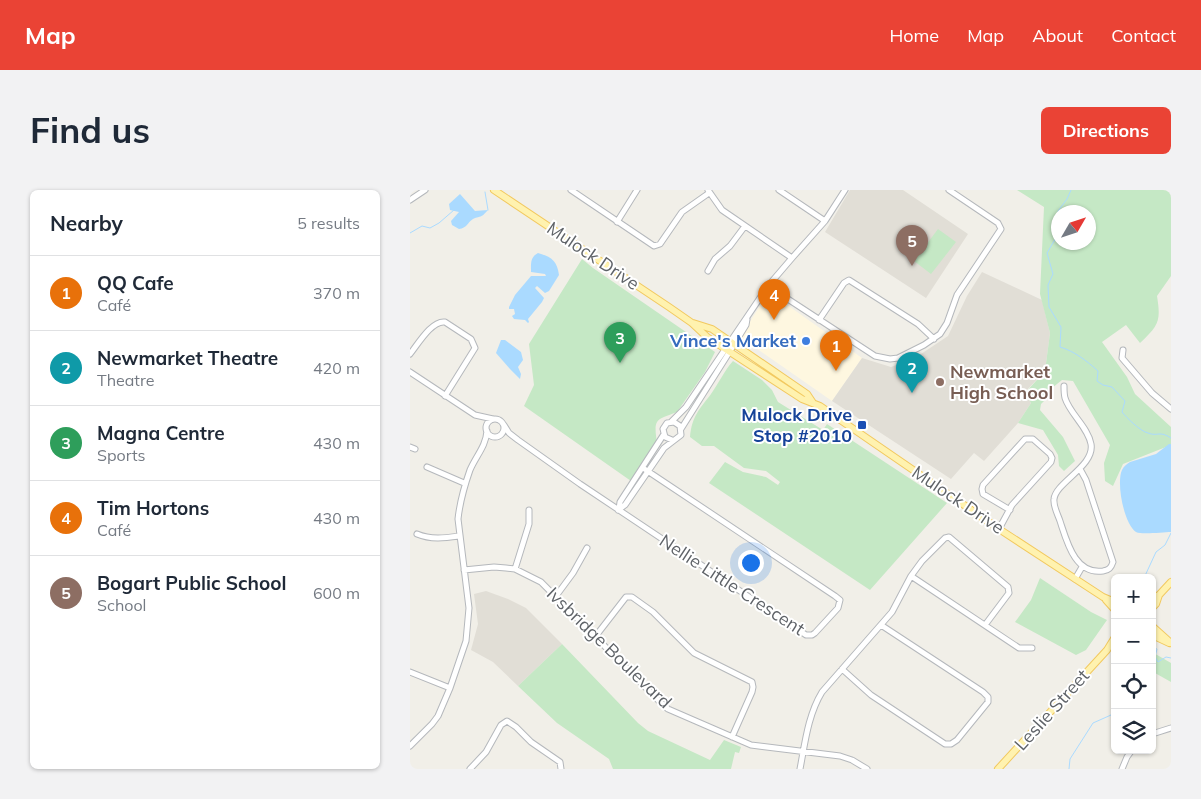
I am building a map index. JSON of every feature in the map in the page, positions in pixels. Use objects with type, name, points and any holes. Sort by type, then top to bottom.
[{"type":"main road","name":"Mulock Drive","points":[[494,190],[692,323],[707,337],[802,399],[813,403],[999,529],[1111,600]]},
{"type":"main road","name":"Mulock Drive","points":[[692,323],[712,329],[807,394],[813,403]]},
{"type":"main road","points":[[1156,597],[1171,582]]},
{"type":"main road","name":"Mulock Drive","points":[[1103,597],[1111,606]]},
{"type":"main road","points":[[1156,630],[1171,643]]},
{"type":"main road","points":[[1156,637],[1171,643]]},
{"type":"main road","name":"Leslie Street","points":[[998,769],[1111,644]]},
{"type":"main road","name":"Leslie Street","points":[[1107,650],[1111,648]]},
{"type":"street","points":[[410,200],[425,190]]},
{"type":"street","points":[[570,190],[654,246],[660,244],[682,212],[708,191],[722,210],[792,258]]},
{"type":"street","points":[[617,222],[637,190]]},
{"type":"street","points":[[618,510],[625,505],[645,470],[664,434],[664,427],[686,407],[746,325],[748,318],[768,286],[825,221],[845,190]]},
{"type":"street","points":[[768,286],[866,351],[883,358],[898,358],[934,339],[944,328],[958,295],[1001,229],[998,223],[949,190]]},
{"type":"street","points":[[782,191],[825,221]]},
{"type":"street","points":[[708,271],[715,259],[730,246],[745,226]]},
{"type":"street","points":[[819,320],[844,283],[853,280],[918,324],[934,339]]},
{"type":"street","points":[[410,354],[434,324],[440,321],[445,322],[474,341],[475,348],[445,396]]},
{"type":"street","points":[[645,470],[672,440],[679,437],[681,429],[727,350]]},
{"type":"street","points":[[1123,350],[1122,358],[1152,393],[1171,409]]},
{"type":"street","points":[[410,372],[475,415],[491,436],[498,436]]},
{"type":"street","points":[[1064,386],[1065,398],[1091,442],[1090,455],[1080,469],[1060,488],[1053,498],[1073,556],[1082,567],[1092,571],[1104,571],[1110,569],[1113,562],[1086,480],[1080,469]]},
{"type":"street","points":[[475,415],[499,419],[504,425],[504,431],[484,445]]},
{"type":"street","points":[[410,746],[432,724],[442,707],[468,631],[469,608],[458,519],[460,500],[464,483],[484,445],[488,422],[493,419]]},
{"type":"street","points":[[671,422],[678,424],[681,429]]},
{"type":"street","name":"Nellie Little Crescent","points":[[504,425],[509,433],[518,440],[618,510],[806,635],[812,636],[838,608],[840,600],[835,596],[645,470]]},
{"type":"street","points":[[664,434],[672,440]]},
{"type":"street","name":"Nellie Little Crescent","points":[[498,436],[518,440]]},
{"type":"street","points":[[999,529],[1010,510],[1051,462],[1050,454],[1033,439],[1025,439],[983,485],[984,494],[1010,510]]},
{"type":"street","points":[[427,467],[464,483]]},
{"type":"street","points":[[515,570],[529,524],[529,510]]},
{"type":"street","points":[[417,534],[425,538],[460,536]]},
{"type":"street","points":[[800,769],[815,703],[822,692],[896,606],[911,576],[922,561],[945,538],[949,538],[1008,587],[1009,593],[985,625]]},
{"type":"street","points":[[556,596],[582,560],[587,548]]},
{"type":"street","name":"Ivsbridge Boulevard","points":[[464,570],[494,567],[515,570],[541,582],[661,703],[681,715],[751,745],[804,750],[840,756],[852,760],[867,769]]},
{"type":"street","points":[[1075,579],[1082,567]]},
{"type":"street","points":[[911,576],[1019,648],[1032,648]]},
{"type":"street","points":[[596,637],[626,597],[632,597],[653,612],[694,653],[752,682],[752,692],[732,737]]},
{"type":"street","points":[[842,669],[871,695],[945,744],[951,744],[957,740],[988,702],[988,697],[881,625]]},
{"type":"street","points":[[410,672],[450,688]]},
{"type":"street","points":[[470,769],[486,752],[501,725],[507,721],[531,742],[558,760],[562,764],[562,769]]},
{"type":"street","points":[[1156,733],[1171,728]]},
{"type":"street","points":[[1122,769],[1129,754]]},
{"type":"shaded area","points":[[850,190],[903,190],[968,234],[926,298],[825,232]]},
{"type":"shaded area","name":"Newmarket High School","points":[[982,272],[1042,300],[1050,333],[1045,371],[1025,392],[1031,403],[1018,423],[984,461],[974,453],[951,479],[832,401],[862,358],[891,367],[915,358],[948,336],[967,296]]},
{"type":"shaded area","points":[[769,292],[862,358],[832,401],[740,337]]},
{"type":"shaded area","points":[[486,591],[526,608],[562,644],[518,686],[493,662],[471,650],[478,624],[474,594]]},
{"type":"green space","points":[[1017,190],[1171,190],[1171,276],[1157,296],[1159,311],[1155,327],[1140,343],[1126,325],[1102,342],[1127,377],[1135,394],[1171,427],[1171,445],[1123,464],[1113,486],[1105,481],[1104,463],[1110,445],[1073,381],[1062,380],[1052,388],[1052,393],[1041,404],[1040,410],[1063,437],[1075,461],[1064,471],[1059,466],[1058,455],[1043,430],[1018,423],[1031,403],[1025,393],[1045,371],[1050,333],[1040,294],[1044,207]]},
{"type":"green space","points":[[938,229],[956,242],[931,274],[914,261]]},
{"type":"green space","points":[[582,259],[715,352],[705,372],[677,412],[661,418],[656,424],[657,443],[631,481],[524,406],[534,385],[529,344]]},
{"type":"green space","points":[[733,361],[762,380],[772,390],[778,402],[823,430],[827,424],[947,503],[870,590],[709,483],[725,462],[743,472],[766,477],[778,485],[780,482],[766,471],[744,468],[714,446],[702,446],[690,437],[692,424],[697,414]]},
{"type":"green space","points":[[1040,578],[1091,612],[1107,620],[1086,650],[1076,655],[1015,622],[1031,600]]},
{"type":"green space","points":[[562,644],[648,731],[710,760],[724,740],[741,747],[739,753],[735,752],[731,769],[613,769],[609,759],[557,723],[518,686]]},
{"type":"green space","points":[[1156,654],[1171,663],[1171,682],[1156,674]]},
{"type":"water","points":[[460,194],[475,211],[488,210],[482,216],[473,219],[459,229],[452,225],[451,221],[459,212],[450,210],[449,204]]},
{"type":"water","points":[[538,253],[553,260],[559,275],[549,291],[545,293],[537,286],[535,288],[544,298],[528,319],[528,323],[525,320],[514,319],[512,316],[515,314],[514,309],[509,309],[509,307],[515,295],[531,276],[546,276],[545,274],[531,272],[532,259]]},
{"type":"water","points":[[501,340],[505,340],[521,352],[523,360],[518,367],[521,374],[520,379],[496,353]]},
{"type":"water","points":[[1171,444],[1171,532],[1136,532],[1128,521],[1122,503],[1120,476],[1122,470],[1130,462],[1156,454]]},
{"type":"waterway","points":[[1071,190],[1058,211],[1057,236],[1047,253],[1053,274],[1048,285],[1049,307],[1061,327],[1060,347],[1080,357],[1098,371],[1097,381],[1112,387],[1125,401],[1122,412],[1130,421],[1145,432],[1164,434],[1171,438]]},
{"type":"waterway","points":[[485,192],[488,210]]},
{"type":"waterway","points":[[410,233],[422,226],[430,228],[454,210]]},
{"type":"waterway","points":[[1146,574],[1156,552],[1165,545],[1171,533]]},
{"type":"waterway","points":[[1156,649],[1156,653]]},
{"type":"waterway","points":[[1156,659],[1158,662],[1166,657],[1171,658]]},
{"type":"waterway","points":[[1069,769],[1070,759],[1093,723],[1111,715]]},
{"type":"place","name":"Bogart Public School","points":[[912,266]]},
{"type":"place","name":"Tim Hortons","points":[[774,320]]},
{"type":"place","name":"Vince's Market","points":[[806,341]]},
{"type":"place","name":"Magna Centre","points":[[620,363]]},
{"type":"place","name":"QQ Cafe","points":[[836,371]]},
{"type":"place","name":"Newmarket High School","points":[[940,382]]},
{"type":"place","name":"Newmarket Theatre","points":[[912,393]]},
{"type":"place","name":"Mulock Drive Stop #2010","points":[[862,425]]}]
